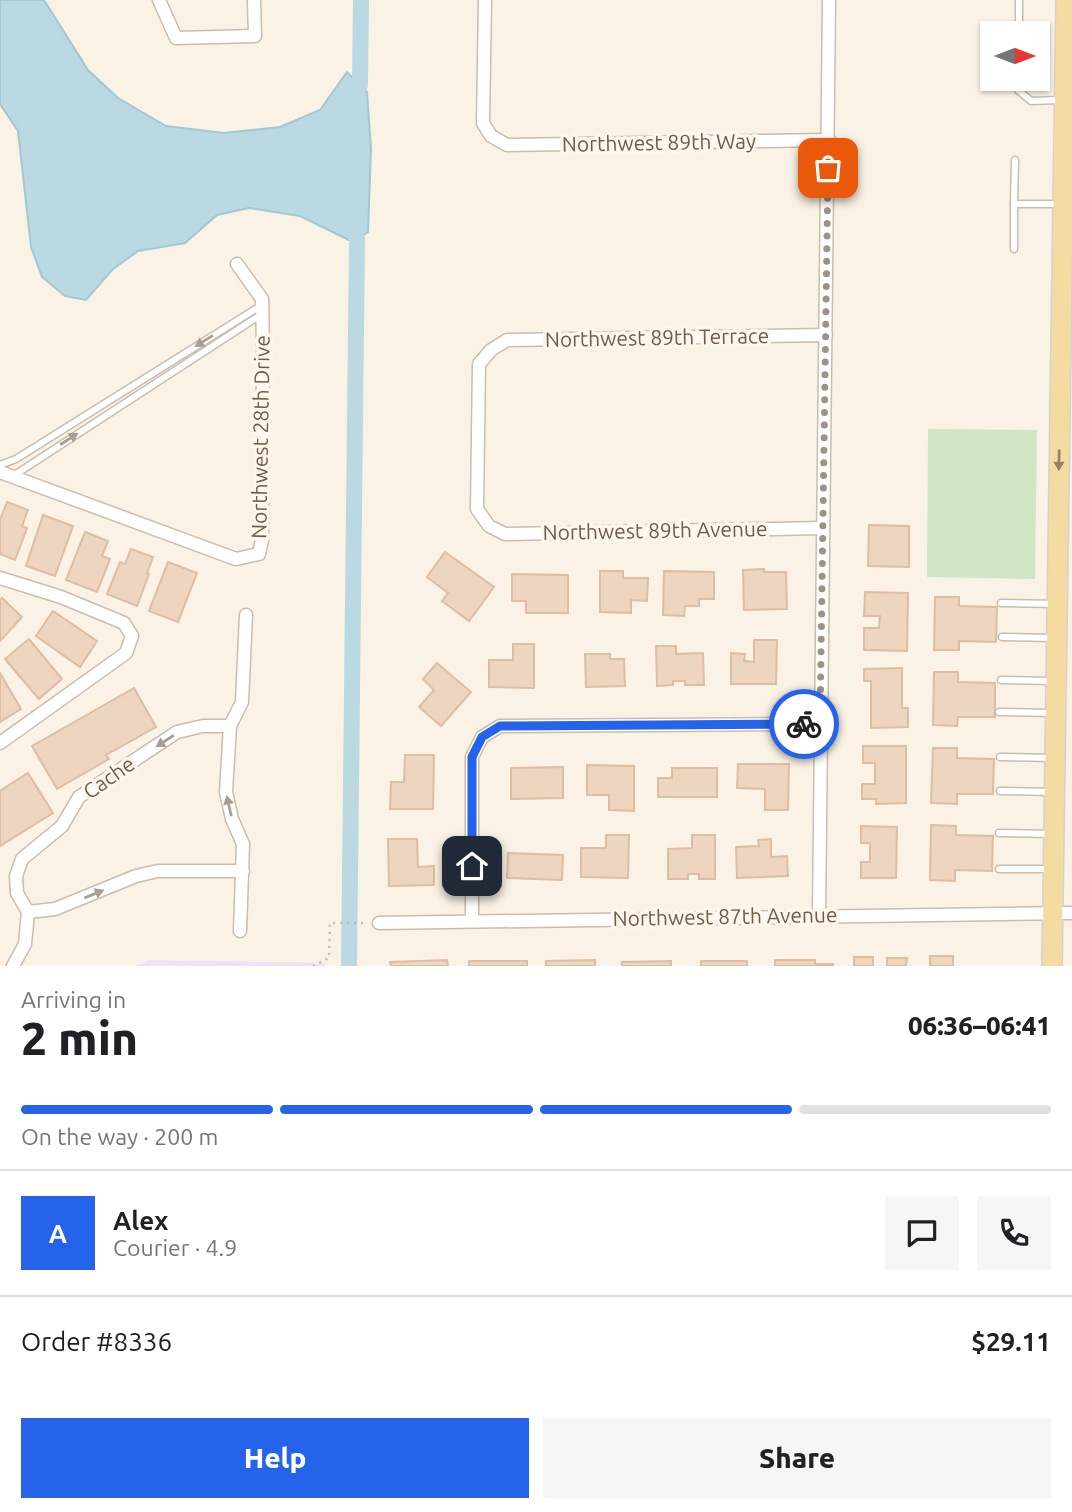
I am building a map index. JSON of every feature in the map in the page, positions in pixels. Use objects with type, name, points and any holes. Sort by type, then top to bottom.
[{"type":"main road","points":[[1052,966],[1062,913],[1054,869],[1054,834],[1057,604],[1067,334],[1063,204],[1066,0]]},
{"type":"street","points":[[159,0],[176,37],[255,36],[254,0]]},
{"type":"street","name":"Northwest 89th Way","points":[[485,0],[483,123],[491,136],[507,145],[829,140]]},
{"type":"street","points":[[819,916],[829,0]]},
{"type":"street","name":"Northwest 28th Drive","points":[[6,474],[236,559],[259,554],[262,540],[262,299],[237,264]]},
{"type":"street","name":"Northwest 89th Terrace","points":[[489,526],[477,509],[479,364],[491,349],[507,340],[826,335]]},
{"type":"street","name":"Northwest 89th Avenue","points":[[489,526],[505,534],[822,528]]},
{"type":"street","points":[[0,578],[61,597],[124,623],[132,636],[127,653],[0,743]]},
{"type":"street","points":[[240,931],[243,844],[232,819],[226,792],[230,726],[242,702],[246,615]]},
{"type":"street","points":[[472,920],[472,757],[482,737],[500,726],[820,724]]},
{"type":"street","name":"Cache","points":[[13,966],[25,944],[28,912],[17,893],[16,876],[22,859],[62,826],[79,797],[177,732],[203,726],[230,726]]},
{"type":"street","points":[[28,912],[55,909],[136,876],[158,871],[243,871]]},
{"type":"street","name":"Northwest 87th Avenue","points":[[373,923],[1062,913]]},
{"type":"lane","points":[[1019,0],[1019,21]]},
{"type":"lane","points":[[1019,91],[1031,101],[1065,100]]},
{"type":"lane","points":[[1014,249],[1015,160]]},
{"type":"lane","points":[[1014,204],[1063,204]]},
{"type":"lane","points":[[0,465],[16,459],[262,309]]},
{"type":"lane","points":[[6,474],[262,309]]},
{"type":"lane","points":[[1001,603],[1057,604]]},
{"type":"lane","points":[[1002,637],[1057,638]]},
{"type":"lane","points":[[1001,680],[1056,681]]},
{"type":"lane","points":[[999,712],[1055,713]]},
{"type":"lane","points":[[1000,757],[1055,758]]},
{"type":"lane","points":[[1000,791],[1055,792]]},
{"type":"lane","points":[[999,833],[1054,834]]},
{"type":"lane","points":[[999,869],[1054,869]]},
{"type":"path","points":[[313,966],[329,958],[330,923],[373,923]]},
{"type":"shaded area","points":[[148,960],[326,963],[326,966],[135,966]]},
{"type":"green space","points":[[928,429],[1037,430],[1035,579],[927,577]]},
{"type":"water","points":[[0,0],[44,0],[88,70],[118,98],[166,126],[224,133],[280,127],[320,110],[347,72],[367,92],[371,149],[368,232],[353,242],[300,216],[249,208],[217,215],[185,243],[138,251],[113,269],[86,300],[65,296],[42,277],[31,247],[18,131],[0,104]]},
{"type":"building","points":[[7,502],[28,510],[22,526],[27,528],[15,560],[0,554],[0,520]]},
{"type":"building","points":[[43,515],[73,526],[55,576],[26,566]]},
{"type":"building","points":[[869,525],[909,526],[909,567],[868,566]]},
{"type":"building","points":[[85,532],[108,541],[102,556],[110,559],[97,592],[66,580]]},
{"type":"building","points":[[131,549],[153,557],[137,606],[107,594],[120,562],[125,564]]},
{"type":"building","points":[[445,552],[494,587],[469,621],[442,601],[448,593],[427,577]]},
{"type":"building","points":[[168,562],[197,573],[178,622],[149,611]]},
{"type":"building","points":[[764,569],[764,572],[786,572],[787,609],[744,610],[743,570]]},
{"type":"building","points":[[600,571],[623,571],[623,578],[648,578],[647,601],[631,600],[631,613],[600,612]]},
{"type":"building","points":[[664,571],[714,572],[714,599],[699,599],[699,606],[685,606],[684,616],[663,615]]},
{"type":"building","points":[[512,574],[568,575],[568,613],[526,613],[526,601],[512,601]]},
{"type":"building","points":[[865,592],[908,593],[907,651],[864,650],[864,628],[879,628],[880,616],[864,616]]},
{"type":"building","points":[[935,597],[959,597],[959,606],[997,607],[996,642],[959,641],[959,650],[934,650]]},
{"type":"building","points":[[2,598],[22,617],[0,641],[0,600]]},
{"type":"building","points":[[53,611],[97,641],[80,667],[36,636]]},
{"type":"building","points":[[29,639],[62,679],[39,699],[5,659]]},
{"type":"building","points":[[754,640],[777,640],[776,684],[731,684],[731,653],[745,654],[744,661],[754,662]]},
{"type":"building","points":[[513,644],[534,644],[534,688],[489,687],[489,660],[513,660]]},
{"type":"building","points":[[656,646],[676,646],[676,654],[703,653],[704,685],[685,685],[685,681],[673,681],[673,685],[657,686]]},
{"type":"building","points":[[585,654],[610,654],[610,659],[624,659],[625,686],[586,687]]},
{"type":"building","points":[[437,663],[471,692],[441,726],[419,707],[434,690],[423,679]]},
{"type":"building","points":[[902,668],[902,708],[908,708],[908,727],[871,728],[871,681],[864,681],[864,669]]},
{"type":"building","points":[[934,672],[958,672],[958,682],[995,683],[995,717],[958,717],[957,726],[933,725]]},
{"type":"building","points":[[0,673],[21,709],[0,722]]},
{"type":"building","points":[[134,688],[156,727],[106,755],[109,759],[57,789],[32,746]]},
{"type":"building","points":[[863,746],[906,746],[906,803],[876,804],[876,799],[862,799],[862,784],[875,784],[875,763],[863,763]]},
{"type":"building","points":[[933,748],[957,748],[957,758],[994,759],[993,794],[957,794],[957,804],[931,803]]},
{"type":"building","points":[[405,755],[434,755],[433,809],[390,809],[391,782],[404,782]]},
{"type":"building","points":[[738,764],[789,764],[788,810],[765,810],[765,789],[737,788]]},
{"type":"building","points":[[587,765],[634,766],[634,811],[609,810],[609,795],[587,795]]},
{"type":"building","points":[[563,767],[563,798],[511,799],[511,768]]},
{"type":"building","points":[[672,768],[717,768],[717,797],[658,797],[658,778],[672,778]]},
{"type":"building","points":[[28,773],[53,813],[0,846],[0,791]]},
{"type":"building","points":[[931,825],[956,826],[956,835],[993,836],[992,871],[955,870],[955,881],[930,880]]},
{"type":"building","points":[[861,826],[897,827],[896,878],[861,878],[861,862],[870,862],[870,843],[861,843]]},
{"type":"building","points":[[606,835],[629,835],[628,878],[581,877],[581,848],[606,848]]},
{"type":"building","points":[[692,835],[715,835],[715,879],[699,879],[699,874],[688,874],[688,879],[668,879],[668,849],[692,848]]},
{"type":"building","points":[[388,839],[417,839],[418,867],[434,866],[434,885],[389,886]]},
{"type":"building","points":[[771,839],[771,857],[787,856],[788,876],[737,878],[736,847],[759,846],[758,840]]},
{"type":"building","points":[[508,853],[563,855],[562,880],[507,878]]},
{"type":"building","points":[[930,956],[953,956],[953,966],[930,966]]},
{"type":"building","points":[[854,957],[873,957],[873,966],[854,966]]},
{"type":"building","points":[[887,958],[907,958],[906,966],[887,966]]},
{"type":"building","points":[[447,960],[448,966],[391,966],[390,962]]},
{"type":"building","points":[[595,960],[595,966],[546,966],[546,961]]},
{"type":"building","points":[[775,960],[815,960],[815,964],[833,966],[775,966]]},
{"type":"building","points":[[469,961],[527,961],[527,966],[469,966]]},
{"type":"building","points":[[671,961],[671,966],[622,966],[622,962]]},
{"type":"building","points":[[701,961],[747,961],[747,966],[701,966]]},
{"type":"waterway","points":[[360,85],[361,0]]},
{"type":"waterway","points":[[349,966],[357,239]]},
{"type":"way so far","points":[[804,724],[820,724],[828,168]]},
{"type":"route","points":[[472,866],[472,757],[482,737],[500,726],[804,724]]}]
